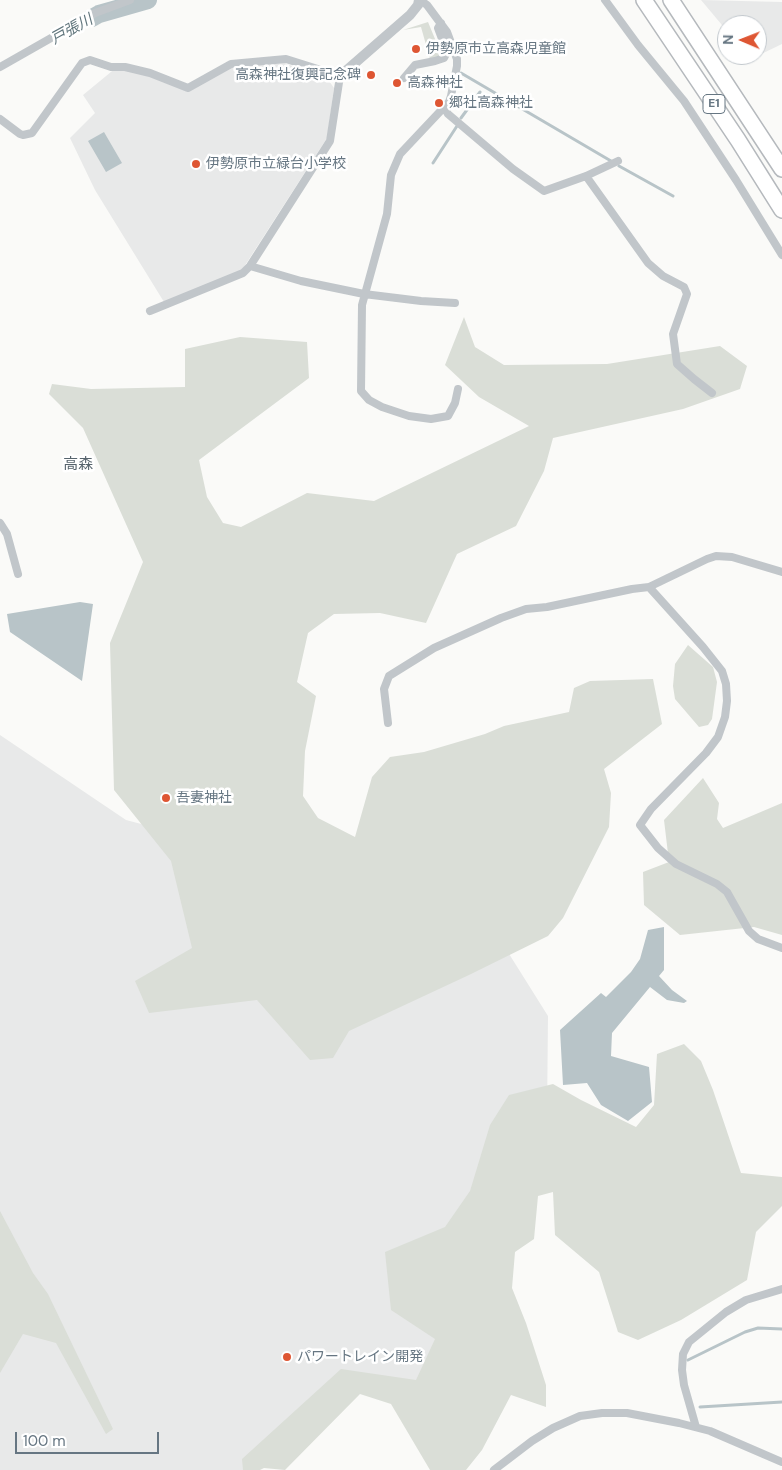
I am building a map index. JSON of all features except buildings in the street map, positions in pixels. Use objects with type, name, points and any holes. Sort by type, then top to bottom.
[{"type":"highway","name":"E1","points":[[644,0],[738,140],[782,210]]},
{"type":"highway","name":"E1","points":[[671,0],[782,169]]},
{"type":"street","points":[[0,68],[95,13],[130,0]]},
{"type":"street","points":[[150,311],[243,273],[250,266],[330,141],[340,76],[410,15],[418,5],[419,0],[427,5],[451,39],[457,66],[451,96],[444,107],[405,148],[396,160],[391,175],[387,214],[362,305],[361,391],[369,400],[382,407],[408,416],[431,420],[448,416],[455,404],[458,389]]},
{"type":"street","points":[[605,0],[638,45],[684,101],[782,255]]},
{"type":"street","points":[[404,78],[414,65],[444,58],[447,52],[438,28],[441,23]]},
{"type":"street","points":[[0,119],[20,134],[32,133],[82,63],[90,60],[111,68],[125,67],[150,73],[188,88],[231,64],[286,59],[340,76]]},
{"type":"street","points":[[444,107],[448,114],[544,192],[618,161]]},
{"type":"street","points":[[586,176],[648,263],[663,276],[684,287],[687,294],[673,334],[678,364],[712,393]]},
{"type":"street","points":[[250,266],[301,281],[364,294],[455,303]]},
{"type":"street","points":[[0,523],[7,534],[18,574]]},
{"type":"street","points":[[388,723],[384,689],[389,676],[434,648],[501,618],[526,609],[547,607],[649,587],[716,556],[732,557],[782,572]]},
{"type":"street","points":[[649,587],[722,671],[726,684],[727,701],[725,717],[718,737],[706,753],[651,809],[640,825],[658,848],[676,864],[717,884],[727,892],[749,931],[758,939],[782,948]]},
{"type":"street","points":[[696,1427],[684,1385],[682,1370],[683,1354],[689,1342],[726,1312],[746,1300],[782,1289]]},
{"type":"street","points":[[494,1470],[532,1441],[553,1428],[580,1416],[602,1412],[626,1413],[696,1427],[710,1431],[782,1462]]},
{"type":"shaded area","points":[[701,0],[782,2],[782,44],[767,51],[767,15],[717,15],[717,19]]},
{"type":"shaded area","points":[[428,22],[440,51],[439,57],[430,59],[421,27],[403,30]]},
{"type":"shaded area","name":"伊勢原市立緑台小学校","points":[[284,63],[327,78],[334,88],[327,138],[242,270],[164,302],[95,190],[70,138],[95,113],[83,95],[117,67],[154,76],[188,92],[231,67]]},
{"type":"shaded area","points":[[104,132],[122,163],[106,172],[88,141]]},
{"type":"shaded area","points":[[464,317],[475,347],[504,365],[607,364],[720,346],[747,366],[740,389],[683,409],[553,438],[544,471],[516,526],[457,554],[426,623],[380,613],[334,614],[308,633],[297,682],[316,696],[305,751],[303,796],[318,818],[355,837],[372,777],[390,757],[424,752],[485,734],[504,726],[569,712],[574,688],[590,681],[653,679],[662,724],[604,769],[611,793],[609,827],[563,918],[548,936],[349,1031],[333,1058],[310,1060],[257,1000],[149,1013],[135,981],[192,948],[171,861],[114,790],[110,643],[143,562],[83,428],[49,394],[52,384],[91,389],[185,387],[185,349],[240,337],[307,342],[309,378],[199,460],[207,497],[223,523],[241,527],[307,493],[374,501],[529,426],[479,397],[445,365]]},
{"type":"shaded area","points":[[80,602],[93,604],[82,681],[10,632],[7,614]]},
{"type":"shaded area","points":[[688,645],[713,667],[717,682],[712,719],[708,725],[699,727],[675,699],[673,686],[675,664]]},
{"type":"shaded area","points":[[0,735],[126,820],[484,914],[548,1016],[547,1117],[423,1389],[352,1376],[244,1470],[0,1470]]},
{"type":"shaded area","points":[[703,778],[719,803],[717,819],[723,828],[782,803],[782,935],[754,927],[680,935],[644,905],[643,872],[669,862],[664,820]]},
{"type":"shaded area","points":[[664,927],[664,970],[659,976],[672,990],[687,1001],[684,1003],[667,1000],[650,987],[612,1033],[611,1056],[649,1067],[652,1102],[628,1121],[601,1105],[587,1083],[563,1085],[560,1030],[601,993],[606,997],[631,972],[640,959],[648,930]]},
{"type":"shaded area","points":[[684,1044],[701,1061],[713,1090],[741,1173],[782,1177],[782,1206],[756,1232],[747,1280],[681,1320],[638,1340],[618,1332],[599,1272],[555,1235],[553,1192],[538,1196],[534,1239],[515,1252],[512,1288],[526,1323],[546,1385],[546,1407],[511,1395],[482,1450],[466,1470],[430,1470],[391,1404],[360,1394],[285,1470],[264,1468],[260,1470],[243,1470],[242,1459],[341,1369],[416,1380],[435,1339],[391,1310],[385,1252],[445,1227],[470,1191],[490,1125],[509,1095],[553,1084],[636,1127],[654,1105],[657,1054]]},
{"type":"shaded area","points":[[0,1211],[33,1273],[48,1294],[113,1429],[106,1434],[56,1343],[23,1334],[0,1373]]},
{"type":"waterway","name":"戸張川","points":[[92,18],[99,14],[148,0]]},
{"type":"waterway","points":[[461,73],[611,161]]},
{"type":"waterway","points":[[461,118],[480,92]]},
{"type":"waterway","points":[[433,163],[457,126]]},
{"type":"waterway","points":[[619,166],[673,196]]},
{"type":"waterway","points":[[688,1360],[745,1332],[758,1328],[782,1329]]},
{"type":"waterway","points":[[700,1407],[782,1402]]},
{"type":"place","name":"伊勢原市立高森児童館","points":[[416,49]]},
{"type":"place","name":"高森神社復興記念碑","points":[[371,75]]},
{"type":"place","name":"高森神社","points":[[397,83]]},
{"type":"place","name":"郷社高森神社","points":[[439,103]]},
{"type":"place","name":"伊勢原市立緑台小学校","points":[[196,164]]},
{"type":"place","name":"吾妻神社","points":[[166,798]]},
{"type":"place","name":"パワートレイン開発","points":[[287,1357]]},
{"type":"district","name":"高森","points":[[78,465]]}]
